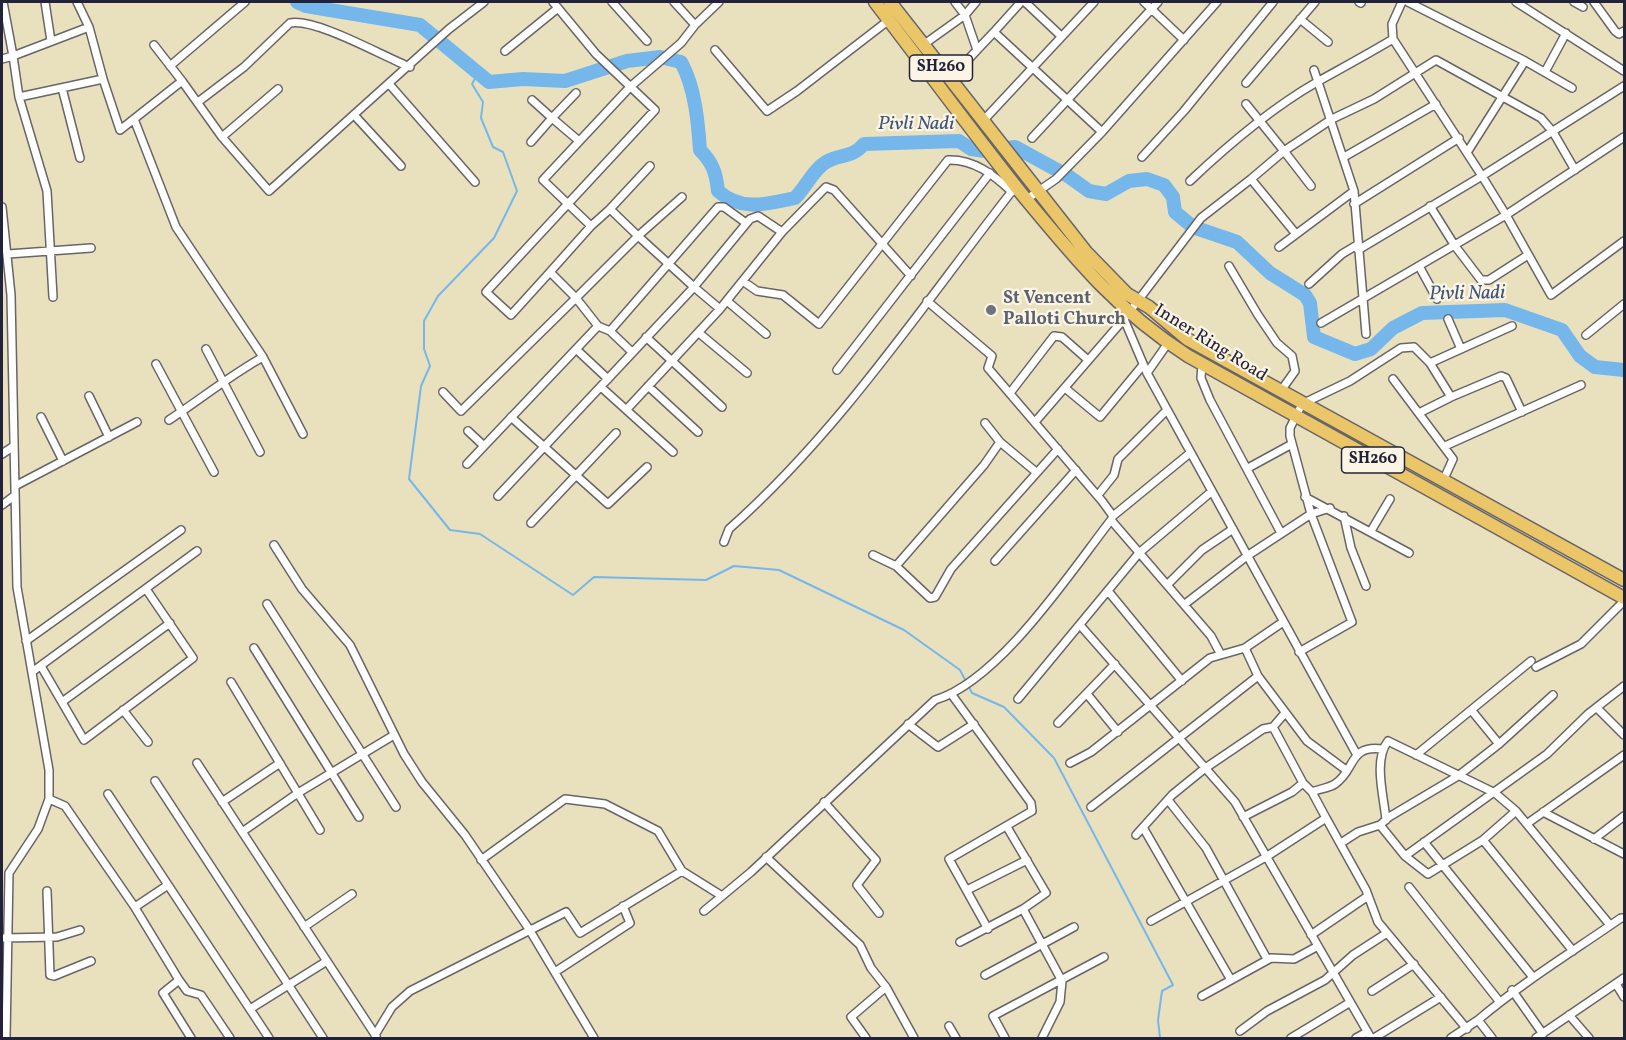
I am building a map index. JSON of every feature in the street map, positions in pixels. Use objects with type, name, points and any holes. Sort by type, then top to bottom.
[{"type":"highway","name":"Inner Ring Road","points":[[875,2],[975,135],[994,168],[1014,189],[1032,196],[1127,294],[1187,339],[1624,580]]},
{"type":"highway","name":"Inner Ring Road","points":[[890,2],[1012,159],[1032,196],[1083,269],[1126,316],[1202,364],[1624,600]]},
{"type":"street","points":[[3,2],[19,97],[47,191],[53,297]]},
{"type":"street","points":[[45,2],[51,41]]},
{"type":"street","points":[[77,2],[89,27],[120,130],[182,81]]},
{"type":"street","points":[[170,66],[245,2]]},
{"type":"street","points":[[154,45],[222,137],[269,191],[390,85],[449,29],[484,2]]},
{"type":"street","points":[[553,2],[596,54],[655,110],[486,292],[511,315],[591,226],[650,166]]},
{"type":"street","points":[[612,2],[646,41]]},
{"type":"street","points":[[674,2],[695,25]]},
{"type":"street","points":[[591,226],[543,180],[630,87],[670,53],[718,2]]},
{"type":"street","points":[[955,2],[965,15],[977,50]]},
{"type":"street","points":[[923,45],[965,15],[976,2]]},
{"type":"street","points":[[949,80],[1023,2],[1061,36]]},
{"type":"street","points":[[1144,2],[1184,40]]},
{"type":"street","points":[[1032,138],[1158,2]]},
{"type":"street","points":[[1032,196],[1056,179],[1102,132],[1218,2]]},
{"type":"street","points":[[1142,157],[1185,111],[1273,2]]},
{"type":"street","points":[[1246,83],[1315,2]]},
{"type":"street","points":[[1402,2],[1392,24],[1393,39],[1468,151],[1551,295],[1624,241]]},
{"type":"street","points":[[1408,2],[1525,61],[1572,88]]},
{"type":"street","points":[[1516,2],[1624,71]]},
{"type":"street","points":[[1574,2],[1583,7]]},
{"type":"street","points":[[1594,2],[1615,31],[1619,34],[1624,31]]},
{"type":"street","points":[[982,122],[1034,69],[1090,3]]},
{"type":"street","points":[[506,51],[558,8]]},
{"type":"street","points":[[1300,19],[1328,42]]},
{"type":"street","points":[[715,50],[767,111],[797,91],[889,20]]},
{"type":"street","points":[[198,102],[244,67],[290,23],[295,22],[323,28],[410,67]]},
{"type":"street","points":[[2,59],[89,27]]},
{"type":"street","points":[[994,32],[1102,132]]},
{"type":"street","points":[[1545,72],[1566,33]]},
{"type":"street","points":[[1190,181],[1231,142],[1260,120],[1318,81],[1393,39]]},
{"type":"street","points":[[1035,422],[1126,316],[1136,299],[1167,266],[1201,218],[1284,151],[1332,119],[1374,99],[1436,60],[1541,118],[1575,170]]},
{"type":"street","points":[[1468,151],[1525,61]]},
{"type":"street","points":[[1314,70],[1354,191],[1366,334]]},
{"type":"street","points":[[19,97],[103,79]]},
{"type":"street","points":[[390,85],[475,182]]},
{"type":"street","points":[[1310,284],[1342,254],[1482,176],[1624,86]]},
{"type":"street","points":[[62,88],[80,158]]},
{"type":"street","points":[[222,137],[278,89]]},
{"type":"street","points":[[531,142],[576,93]]},
{"type":"street","points":[[532,100],[579,141]]},
{"type":"street","points":[[1246,104],[1311,186]]},
{"type":"street","points":[[1344,157],[1436,104]]},
{"type":"street","points":[[355,116],[401,166]]},
{"type":"street","points":[[134,119],[176,227],[263,357],[303,434]]},
{"type":"street","points":[[1322,323],[1506,215],[1624,137]]},
{"type":"street","points":[[1354,204],[1459,138]]},
{"type":"street","points":[[744,282],[757,291],[783,295],[819,324],[948,160],[963,160],[994,168],[837,370]]},
{"type":"street","points":[[1251,179],[1296,234]]},
{"type":"street","points":[[627,409],[671,359],[699,333],[744,282],[782,232],[826,187],[834,190],[911,276]]},
{"type":"street","points":[[724,543],[729,529],[794,467],[841,413],[1014,189]]},
{"type":"street","points":[[1279,247],[1354,191]]},
{"type":"street","points":[[443,392],[461,411],[638,237],[682,197]]},
{"type":"street","points":[[1430,206],[1455,246],[1481,280],[1489,280],[1528,255]]},
{"type":"street","points":[[2,207],[8,254],[11,322],[17,587],[49,770],[51,800],[38,829],[9,873],[5,938],[5,1038]]},
{"type":"street","points":[[610,331],[717,207],[724,207],[746,223]]},
{"type":"street","points":[[610,208],[666,264],[720,309]]},
{"type":"street","points":[[498,496],[694,287],[746,223],[758,216],[782,232]]},
{"type":"street","points":[[8,254],[91,248]]},
{"type":"street","points":[[1229,266],[1271,333],[1292,356],[1295,371],[1280,392]]},
{"type":"street","points":[[1419,266],[1437,299]]},
{"type":"street","points":[[550,272],[576,298],[598,326],[610,331],[632,352]]},
{"type":"street","points":[[727,301],[766,334]]},
{"type":"street","points":[[927,301],[992,356],[988,368],[1098,495],[1112,518],[1139,553],[1211,636],[1220,654]]},
{"type":"street","points":[[1586,335],[1624,304]]},
{"type":"street","points":[[1126,316],[1147,373],[1357,754]]},
{"type":"street","points":[[1448,319],[1461,349]]},
{"type":"street","points":[[2,323],[11,322]]},
{"type":"street","points":[[467,464],[598,326]]},
{"type":"street","points":[[1430,363],[1512,326]]},
{"type":"street","points":[[699,333],[747,373]]},
{"type":"street","points":[[1010,393],[1054,336],[1062,337],[1088,360]]},
{"type":"street","points":[[646,337],[722,407]]},
{"type":"street","points":[[1147,373],[1168,343]]},
{"type":"street","points":[[1299,652],[1352,622],[1311,514],[1292,444],[1290,428],[1302,404],[1350,381],[1401,348],[1414,347],[1430,363],[1451,397]]},
{"type":"street","points":[[206,349],[260,452]]},
{"type":"street","points":[[577,350],[608,379]]},
{"type":"street","points":[[169,420],[218,387],[223,380],[263,357]]},
{"type":"street","points":[[156,364],[214,472]]},
{"type":"street","points":[[1202,364],[1201,378],[1210,400],[1281,533]]},
{"type":"street","points":[[1065,388],[1100,417],[1143,365]]},
{"type":"street","points":[[1419,413],[1501,376],[1506,378],[1522,412]]},
{"type":"street","points":[[1393,379],[1453,459],[1443,482]]},
{"type":"street","points":[[1445,446],[1581,385]]},
{"type":"street","points":[[648,386],[698,432]]},
{"type":"street","points":[[601,387],[673,452]]},
{"type":"street","points":[[89,396],[109,437]]},
{"type":"street","points":[[1098,495],[1114,475],[1118,459],[1167,410]]},
{"type":"street","points":[[41,417],[63,461]]},
{"type":"street","points":[[511,417],[575,477],[608,504],[647,467]]},
{"type":"street","points":[[15,486],[137,422]]},
{"type":"street","points":[[985,423],[1000,442],[1036,472]]},
{"type":"street","points":[[468,431],[484,446]]},
{"type":"street","points":[[531,523],[616,433]]},
{"type":"street","points":[[896,566],[984,465],[1000,442]]},
{"type":"street","points":[[1248,468],[1292,444]]},
{"type":"street","points":[[2,454],[14,446]]},
{"type":"street","points":[[873,555],[896,566],[930,598],[935,597],[951,569],[1058,449]]},
{"type":"street","points":[[704,911],[766,858],[935,700],[952,695],[990,667],[1043,606],[1112,518],[1190,453]]},
{"type":"street","points":[[995,561],[1076,470]]},
{"type":"street","points":[[1018,699],[1139,553],[1212,492]]},
{"type":"street","points":[[2,505],[14,496]]},
{"type":"street","points":[[1305,496],[1409,553]]},
{"type":"street","points":[[1371,531],[1390,499]]},
{"type":"street","points":[[1185,604],[1281,533],[1311,514],[1330,508]]},
{"type":"street","points":[[1344,516],[1352,548],[1366,586]]},
{"type":"street","points":[[1168,584],[1202,550],[1233,529]]},
{"type":"street","points":[[26,640],[181,530]]},
{"type":"street","points":[[274,545],[303,590],[350,645],[394,735],[422,782],[529,929],[594,1038]]},
{"type":"street","points":[[32,672],[197,551]]},
{"type":"street","points":[[41,666],[84,740],[194,658],[146,589]]},
{"type":"street","points":[[1108,591],[1182,681]]},
{"type":"street","points":[[1416,755],[1534,664],[1581,644],[1624,600]]},
{"type":"street","points":[[267,604],[396,807]]},
{"type":"street","points":[[1070,763],[1091,752],[1220,654],[1245,648],[1283,622]]},
{"type":"street","points":[[62,702],[170,623]]},
{"type":"street","points":[[1080,625],[1153,705],[1204,769],[1235,802],[1349,1003],[1371,1036]]},
{"type":"street","points":[[254,648],[358,817]]},
{"type":"street","points":[[1245,648],[1258,676],[1307,741],[1346,770]]},
{"type":"street","points":[[1058,723],[1115,664]]},
{"type":"street","points":[[1091,807],[1258,676]]},
{"type":"street","points":[[231,682],[320,830]]},
{"type":"street","points":[[1405,856],[1547,754],[1624,686]]},
{"type":"street","points":[[1087,694],[1118,732]]},
{"type":"street","points":[[952,695],[1031,803],[1032,810],[1007,827],[949,859],[988,929]]},
{"type":"street","points":[[1341,843],[1358,832],[1383,823],[1458,776],[1499,744],[1553,695]]},
{"type":"street","points":[[1597,708],[1624,735]]},
{"type":"street","points":[[123,710],[148,742]]},
{"type":"street","points":[[1472,711],[1499,744]]},
{"type":"street","points":[[1136,835],[1144,829],[1168,800],[1204,769],[1263,729],[1273,727],[1285,713]]},
{"type":"street","points":[[908,724],[938,747],[974,724]]},
{"type":"street","points":[[1273,727],[1303,783],[1312,792],[1341,843],[1368,896],[1378,922],[1467,1029]]},
{"type":"street","points":[[242,832],[298,793],[394,735]]},
{"type":"street","points":[[1516,811],[1483,840],[1426,874],[1405,856],[1383,823],[1380,761],[1382,749],[1388,741],[1495,793],[1516,811],[1528,823],[1610,925]]},
{"type":"street","points":[[1312,792],[1336,784],[1357,754],[1369,748],[1382,749]]},
{"type":"street","points":[[1528,823],[1624,755]]},
{"type":"street","points":[[196,763],[376,1037],[392,1007],[410,991],[566,912],[580,933],[682,871]]},
{"type":"street","points":[[222,802],[280,763]]},
{"type":"street","points":[[155,781],[323,1038]]},
{"type":"street","points":[[1243,817],[1292,792],[1303,783]]},
{"type":"street","points":[[108,794],[269,1038]]},
{"type":"street","points":[[481,860],[565,799],[606,804],[657,831],[682,871],[722,896]]},
{"type":"street","points":[[51,800],[62,804],[135,907],[179,980],[187,991],[201,996],[230,1038]]},
{"type":"street","points":[[1168,800],[1188,822],[1224,879],[1268,959]]},
{"type":"street","points":[[824,802],[876,860],[857,885],[879,913]]},
{"type":"street","points":[[1543,812],[1624,854]]},
{"type":"street","points":[[1594,839],[1624,816]]},
{"type":"street","points":[[1150,921],[1266,857],[1326,818]]},
{"type":"street","points":[[960,942],[988,929],[1046,893],[1007,827]]},
{"type":"street","points":[[1144,829],[1231,980]]},
{"type":"street","points":[[1483,840],[1573,951]]},
{"type":"street","points":[[1424,842],[1532,976]]},
{"type":"street","points":[[766,858],[860,945],[871,968],[886,987],[914,1038]]},
{"type":"street","points":[[967,890],[1027,860]]},
{"type":"street","points":[[135,907],[168,885]]},
{"type":"street","points":[[1409,887],[1499,1001]]},
{"type":"street","points":[[47,891],[49,973],[52,976],[92,961]]},
{"type":"street","points":[[304,927],[352,894]]},
{"type":"street","points":[[1311,935],[1368,896]]},
{"type":"street","points":[[555,972],[630,923],[623,906]]},
{"type":"street","points":[[1023,909],[1062,981],[1060,1002],[1042,1038]]},
{"type":"street","points":[[1451,1038],[1467,1029],[1532,976],[1624,918]]},
{"type":"street","points":[[985,975],[1074,927]]},
{"type":"street","points":[[5,938],[48,938],[80,930]]},
{"type":"street","points":[[1239,1031],[1267,1011],[1325,980],[1332,972],[1387,933]]},
{"type":"street","points":[[1202,996],[1268,959],[1294,959],[1318,946]]},
{"type":"street","points":[[1005,1038],[993,1016],[1104,957]]},
{"type":"street","points":[[250,1009],[327,962]]},
{"type":"street","points":[[1372,992],[1414,964]]},
{"type":"street","points":[[1512,990],[1540,1036],[1624,978]]},
{"type":"street","points":[[179,980],[167,988],[164,997],[191,1038]]},
{"type":"street","points":[[1616,984],[1624,997]]},
{"type":"street","points":[[866,1038],[851,1017],[886,987]]},
{"type":"street","points":[[1356,1038],[1371,1036],[1441,997]]},
{"type":"street","points":[[1291,1038],[1349,1003]]},
{"type":"street","points":[[1569,1015],[1589,1038]]},
{"type":"street","points":[[1478,1020],[1492,1038]]},
{"type":"street","points":[[949,1026],[956,1038]]},
{"type":"waterway","name":"Pivli Nadi","points":[[297,2],[306,6],[420,25],[489,82],[523,79],[565,81],[627,61],[660,57],[681,62],[693,93],[700,150],[713,169],[718,191],[736,202],[755,205],[795,198],[821,165],[831,159],[855,152],[864,144],[959,141],[971,149],[985,151],[1015,147],[1068,176],[1089,191],[1106,194],[1129,181],[1147,179],[1164,185],[1173,197],[1175,212],[1193,227],[1237,242],[1270,273],[1305,295],[1310,303],[1314,337],[1355,354],[1371,349],[1393,328],[1422,313],[1505,310],[1562,330],[1580,356],[1595,367],[1624,370]]},
{"type":"waterway","points":[[477,75],[472,84],[483,102],[481,118],[493,147],[503,152],[517,191],[494,238],[438,296],[424,321],[424,349],[430,366],[421,386],[409,479],[450,530],[480,534],[573,595],[594,577],[706,580],[734,566],[779,570],[904,630],[960,670],[972,693],[1004,707],[1054,758],[1173,985],[1162,991],[1158,1020],[1160,1038]]},
{"type":"place","name":"St Vencent Palloti Church","points":[[991,310]]}]
